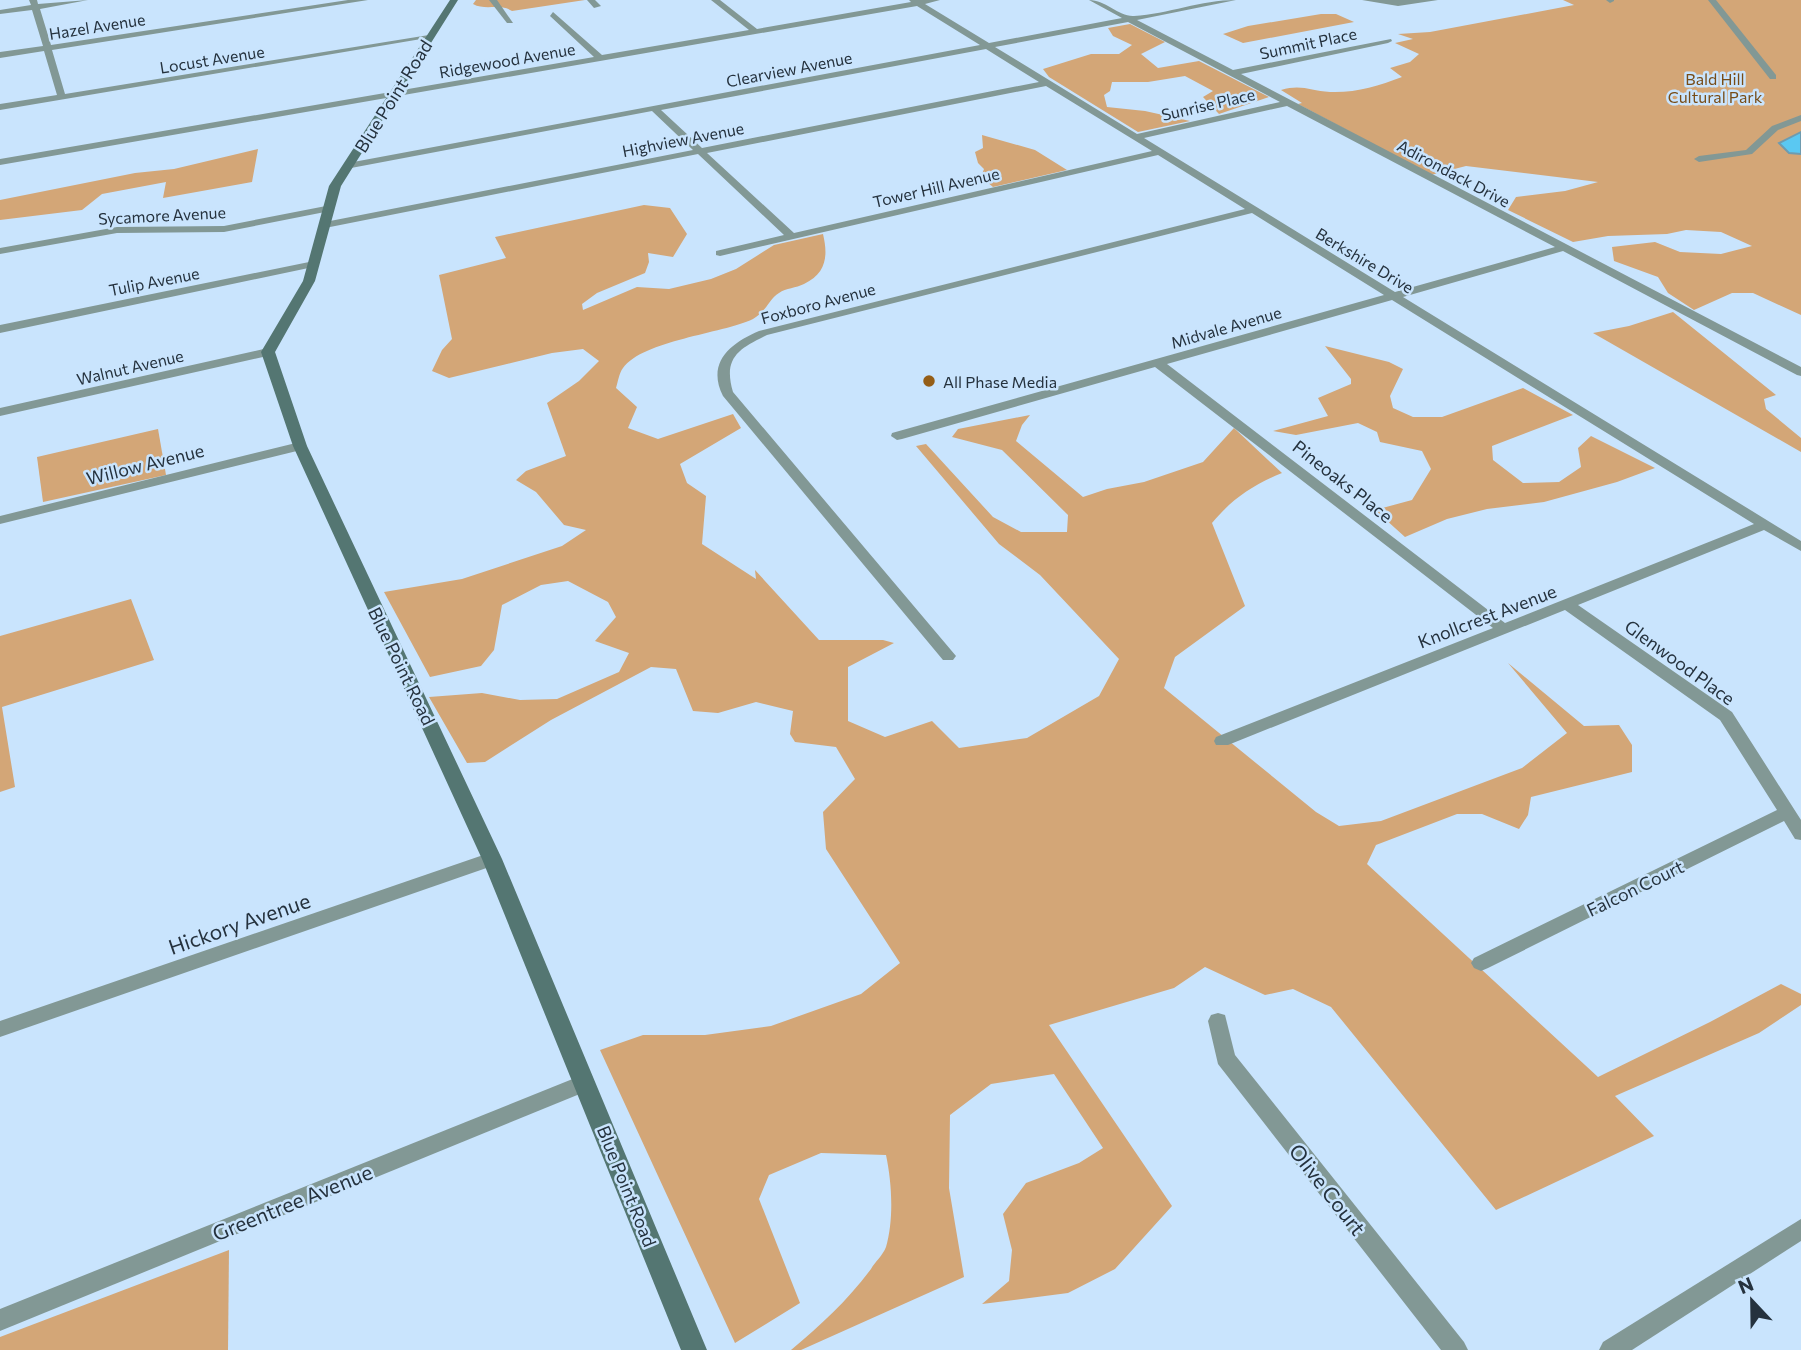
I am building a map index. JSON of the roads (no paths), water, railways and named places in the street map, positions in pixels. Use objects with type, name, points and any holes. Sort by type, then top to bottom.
[{"type":"street","points":[[0,12],[34,3],[84,0]]},
{"type":"street","name":"Hazel Avenue","points":[[0,55],[364,0]]},
{"type":"street","name":"Blue Point Road","points":[[454,0],[351,165],[335,186],[309,282],[268,352],[300,446],[492,859],[695,1350]]},
{"type":"street","points":[[493,0],[510,21]]},
{"type":"street","points":[[715,0],[755,31]]},
{"type":"street","name":"Ridgewood Avenue","points":[[0,162],[916,1],[936,0]]},
{"type":"street","name":"Adirondack Drive","points":[[1093,0],[1801,372]]},
{"type":"street","name":"Clearview Avenue","points":[[351,165],[1232,0]]},
{"type":"street","points":[[1366,0],[1398,4],[1434,0]]},
{"type":"street","points":[[1712,0],[1773,77]]},
{"type":"street","name":"Berkshire Drive","points":[[916,1],[1801,547]]},
{"type":"street","points":[[34,3],[62,97]]},
{"type":"street","points":[[553,14],[600,58]]},
{"type":"street","name":"Locust Avenue","points":[[0,107],[429,37]]},
{"type":"street","name":"Summit Place","points":[[1234,73],[1388,41]]},
{"type":"street","name":"Highview Avenue","points":[[326,217],[700,152],[1046,83]]},
{"type":"street","name":"Sunrise Place","points":[[1136,137],[1287,103]]},
{"type":"street","points":[[655,109],[792,237]]},
{"type":"street","points":[[1699,159],[1749,152],[1775,128],[1801,118]]},
{"type":"street","name":"Tower Hill Avenue","points":[[720,253],[1160,152]]},
{"type":"street","name":"Foxboro Avenue","points":[[948,656],[727,393],[721,375],[728,354],[750,339],[785,327],[1253,210]]},
{"type":"street","name":"Sycamore Avenue","points":[[0,251],[117,230],[224,229],[326,217]]},
{"type":"street","name":"Midvale Avenue","points":[[897,436],[1563,247]]},
{"type":"street","name":"Tulip Avenue","points":[[0,329],[314,264]]},
{"type":"street","name":"Walnut Avenue","points":[[0,412],[268,352]]},
{"type":"street","name":"Pineoaks Place","points":[[1158,363],[1504,629]]},
{"type":"street","name":"Willow Avenue","points":[[0,520],[300,446]]},
{"type":"street","name":"Knollcrest Avenue","points":[[1223,741],[1765,525]]},
{"type":"street","name":"Glenwood Place","points":[[1568,605],[1726,716],[1801,834]]},
{"type":"street","name":"Falcon Court","points":[[1482,963],[1787,812]]},
{"type":"street","name":"Hickory Avenue","points":[[0,1029],[492,859]]},
{"type":"street","name":"Olive Court","points":[[1218,1021],[1225,1058],[1456,1350]]},
{"type":"street","name":"Greentree Avenue","points":[[0,1320],[585,1083]]},
{"type":"street","points":[[1611,1350],[1801,1229]]},
{"type":"place","name":"All Phase Media","points":[[929,381]]},
{"type":"park label","name":"Bald Hill Cultural Park","points":[[1715,87]]}]
